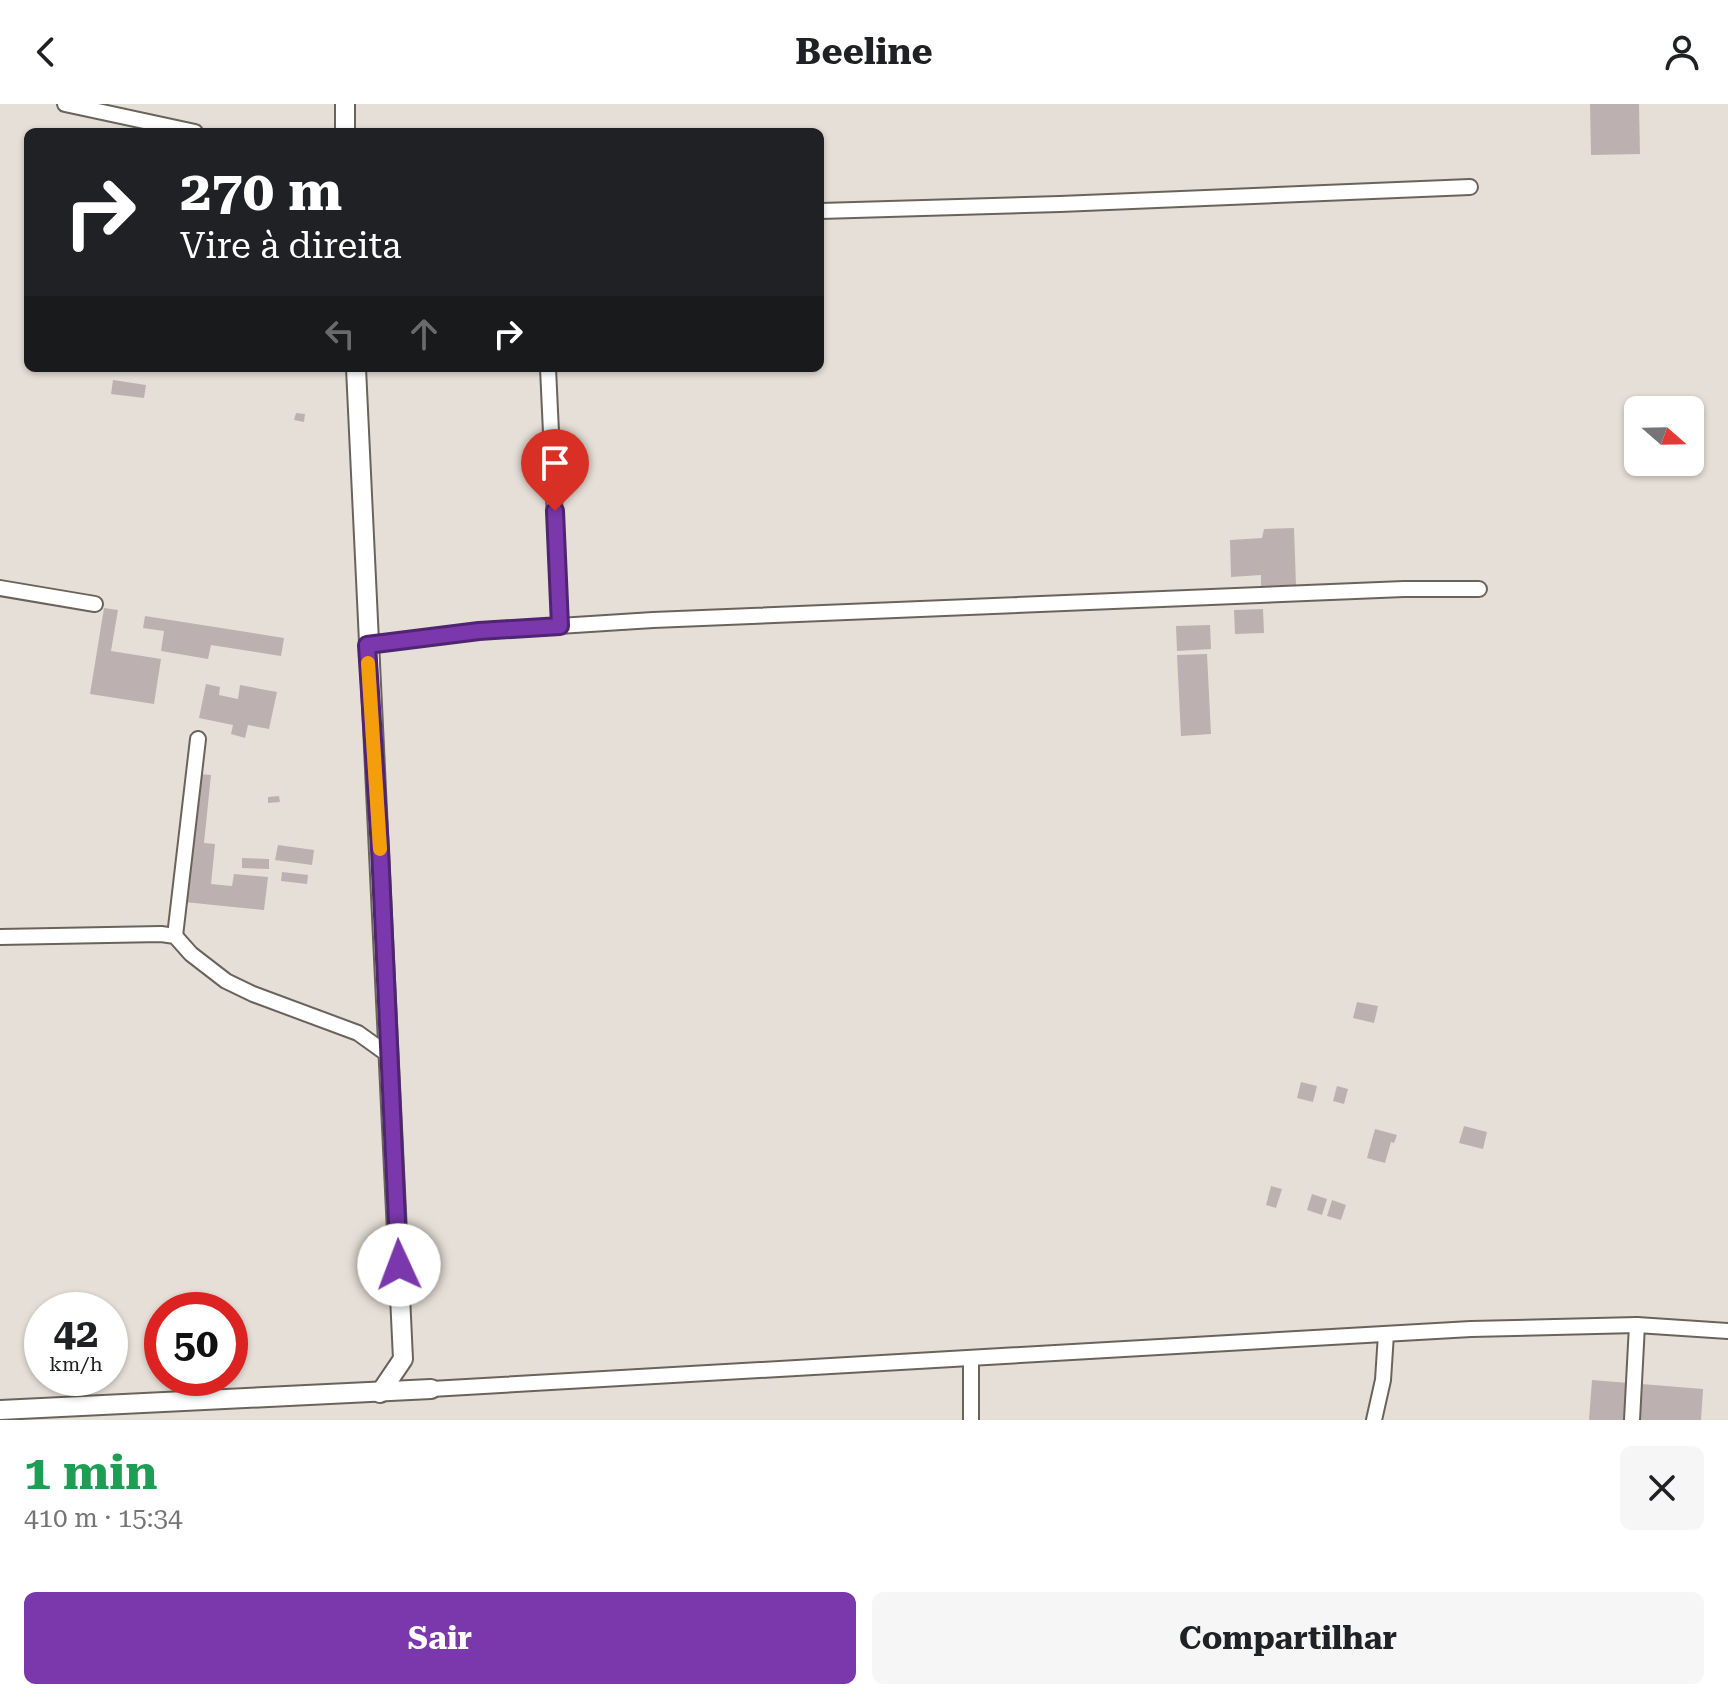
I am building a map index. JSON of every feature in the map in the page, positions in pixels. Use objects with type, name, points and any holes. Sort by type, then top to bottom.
[{"type":"main road","points":[[345,104],[345,128]]},
{"type":"main road","points":[[356,372],[403,1359],[380,1393]]},
{"type":"main road","points":[[403,1359],[431,1389]]},
{"type":"main road","points":[[0,1410],[431,1389]]},
{"type":"street","points":[[65,104],[176,128]]},
{"type":"street","points":[[824,211],[1470,187]]},
{"type":"street","points":[[548,372],[560,626]]},
{"type":"street","points":[[0,588],[95,604]]},
{"type":"street","points":[[367,645],[479,631],[560,626],[1373,590],[1479,589]]},
{"type":"street","points":[[175,936],[198,739]]},
{"type":"street","points":[[0,937],[175,936],[191,954],[226,981],[349,1029],[390,1056]]},
{"type":"street","points":[[431,1389],[1386,1334],[1637,1325],[1728,1331]]},
{"type":"street","points":[[1632,1420],[1637,1325]]},
{"type":"street","points":[[1374,1420],[1383,1380],[1386,1334]]},
{"type":"street","points":[[971,1359],[971,1420]]},
{"type":"building","points":[[1590,104],[1639,104],[1640,154],[1591,155]]},
{"type":"building","points":[[113,380],[146,385],[144,398],[111,394]]},
{"type":"building","points":[[296,413],[305,414],[304,422],[294,420]]},
{"type":"building","points":[[1294,528],[1296,585],[1261,586],[1261,575],[1231,577],[1230,540],[1262,538],[1264,529]]},
{"type":"building","points":[[104,608],[118,610],[111,651],[161,659],[154,704],[90,694]]},
{"type":"building","points":[[1263,609],[1264,633],[1235,634],[1234,610]]},
{"type":"building","points":[[145,616],[284,638],[281,656],[211,645],[208,659],[161,651],[164,631],[143,628]]},
{"type":"building","points":[[1210,625],[1211,649],[1177,651],[1176,626]]},
{"type":"building","points":[[1207,654],[1211,734],[1181,736],[1177,655]]},
{"type":"building","points":[[206,684],[220,687],[219,695],[238,699],[240,685],[277,692],[269,729],[248,725],[245,738],[231,734],[233,725],[199,718]]},
{"type":"building","points":[[199,774],[211,775],[204,843],[215,844],[211,884],[232,886],[234,874],[268,877],[264,910],[184,902]]},
{"type":"building","points":[[279,796],[280,802],[268,803],[268,797]]},
{"type":"building","points":[[278,845],[314,850],[312,865],[275,860]]},
{"type":"building","points":[[242,858],[269,859],[269,869],[242,868]]},
{"type":"building","points":[[282,872],[308,875],[307,884],[281,881]]},
{"type":"building","points":[[1357,1002],[1378,1006],[1374,1023],[1353,1018]]},
{"type":"building","points":[[1301,1082],[1317,1086],[1313,1102],[1297,1098]]},
{"type":"building","points":[[1337,1086],[1348,1089],[1344,1104],[1333,1101]]},
{"type":"building","points":[[1464,1126],[1487,1132],[1483,1149],[1459,1143]]},
{"type":"building","points":[[1375,1129],[1397,1135],[1394,1143],[1391,1142],[1385,1163],[1367,1158]]},
{"type":"building","points":[[1271,1186],[1282,1189],[1276,1208],[1266,1205]]},
{"type":"building","points":[[1312,1194],[1327,1199],[1322,1215],[1307,1210]]},
{"type":"building","points":[[1332,1200],[1346,1205],[1341,1220],[1327,1216]]},
{"type":"building","points":[[1592,1380],[1703,1389],[1701,1420],[1589,1420]]},
{"type":"slow traffic","points":[[368,663],[380,849]]},
{"type":"route","points":[[399,1265],[380,849],[367,645],[479,631],[560,626],[555,511]]}]
